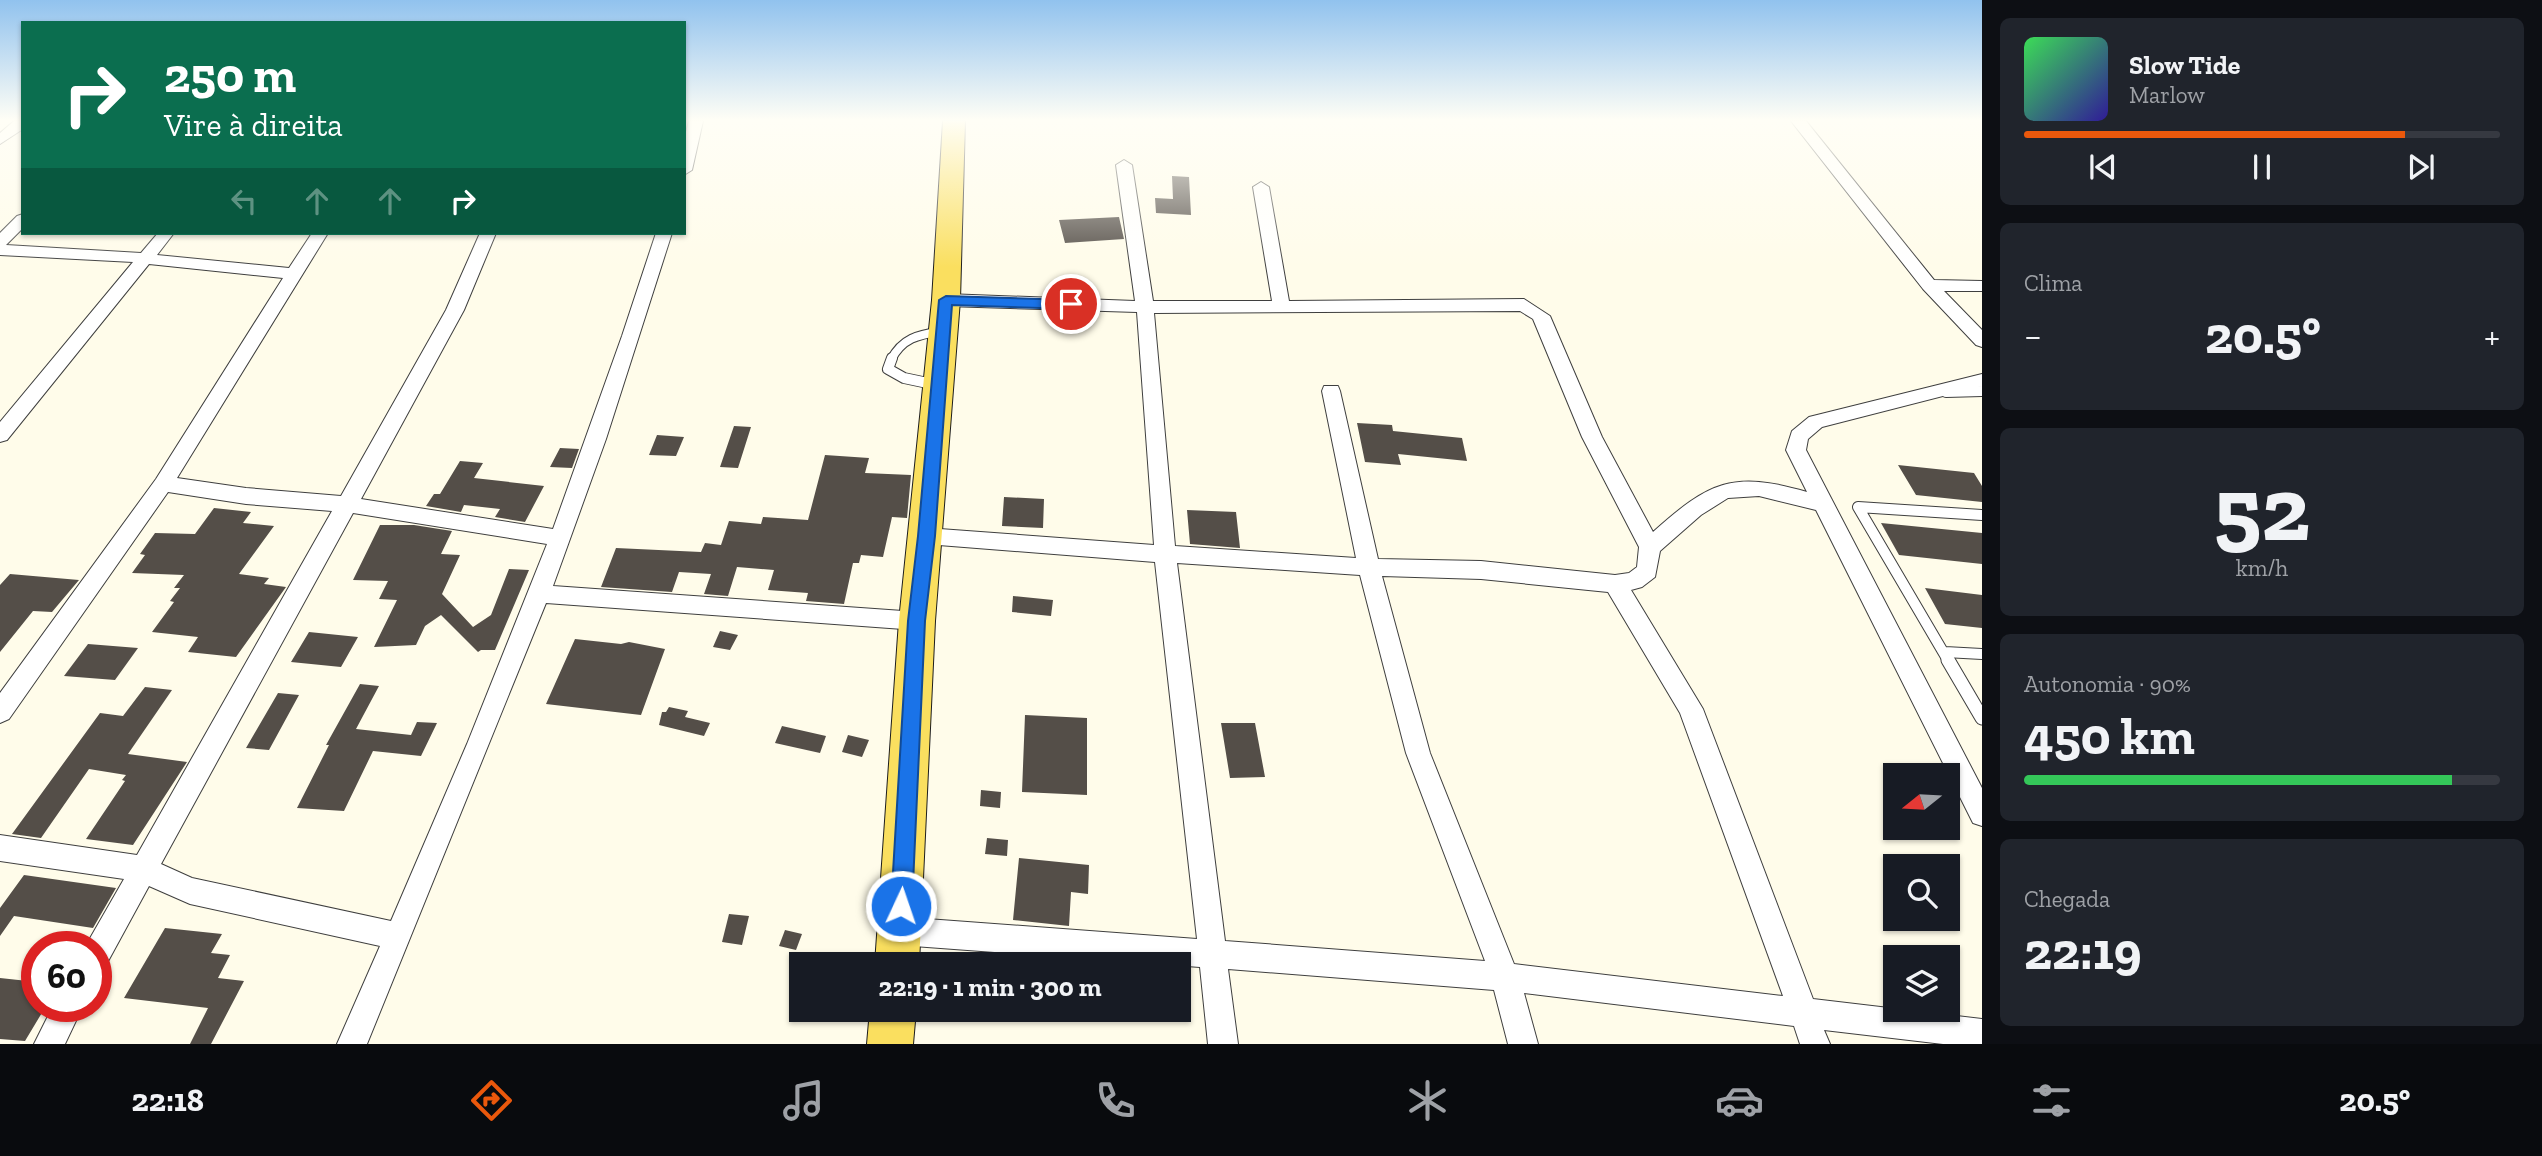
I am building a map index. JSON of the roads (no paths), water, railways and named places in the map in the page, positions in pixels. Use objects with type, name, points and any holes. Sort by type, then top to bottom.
[{"type":"main road","points":[[899,948],[916,621],[945,315],[952,170]]},
{"type":"main road","points":[[890,1044],[892,1022]]},
{"type":"street","points":[[1125,170],[1145,307],[1165,554],[1223,1044]]},
{"type":"street","points":[[1837,170],[1928,285],[1982,341]]},
{"type":"street","points":[[1261,187],[1281,304]]},
{"type":"street","points":[[0,242],[21,221]]},
{"type":"street","points":[[0,435],[164,235]]},
{"type":"street","points":[[0,712],[163,484],[319,235]]},
{"type":"street","points":[[109,931],[455,310],[487,235]]},
{"type":"street","points":[[352,1044],[540,594],[641,308],[663,235]]},
{"type":"street","points":[[0,250],[111,255],[294,274]]},
{"type":"street","points":[[1928,285],[1982,286]]},
{"type":"street","points":[[926,536],[1165,554],[1481,570],[1615,584],[1634,580],[1647,571],[1650,547],[1592,437],[1541,316],[1524,305],[1281,304],[945,315]]},
{"type":"street","points":[[1982,380],[1815,422],[1799,436],[1796,450],[1982,814]]},
{"type":"street","points":[[1331,391],[1369,566],[1418,752],[1505,977],[1522,1044]]},
{"type":"street","points":[[163,484],[246,496],[346,504],[559,538]]},
{"type":"street","points":[[1650,547],[1711,498],[1726,490],[1784,492],[1822,504]]},
{"type":"street","points":[[1615,584],[1691,709],[1815,1044]]},
{"type":"street","points":[[540,594],[916,621]]},
{"type":"street","points":[[0,848],[143,869],[190,891],[398,936]]},
{"type":"street","points":[[899,948],[1212,954],[1505,977],[1982,1034]]},
{"type":"street","points":[[48,1044],[60,1022]]},
{"type":"lane","points":[[939,385],[904,378],[888,369],[894,351],[906,338],[945,315]]},
{"type":"lane","points":[[1930,392],[1982,391]]},
{"type":"lane","points":[[1982,515],[1858,507],[1982,718]]},
{"type":"lane","points":[[1945,652],[1982,654]]}]
